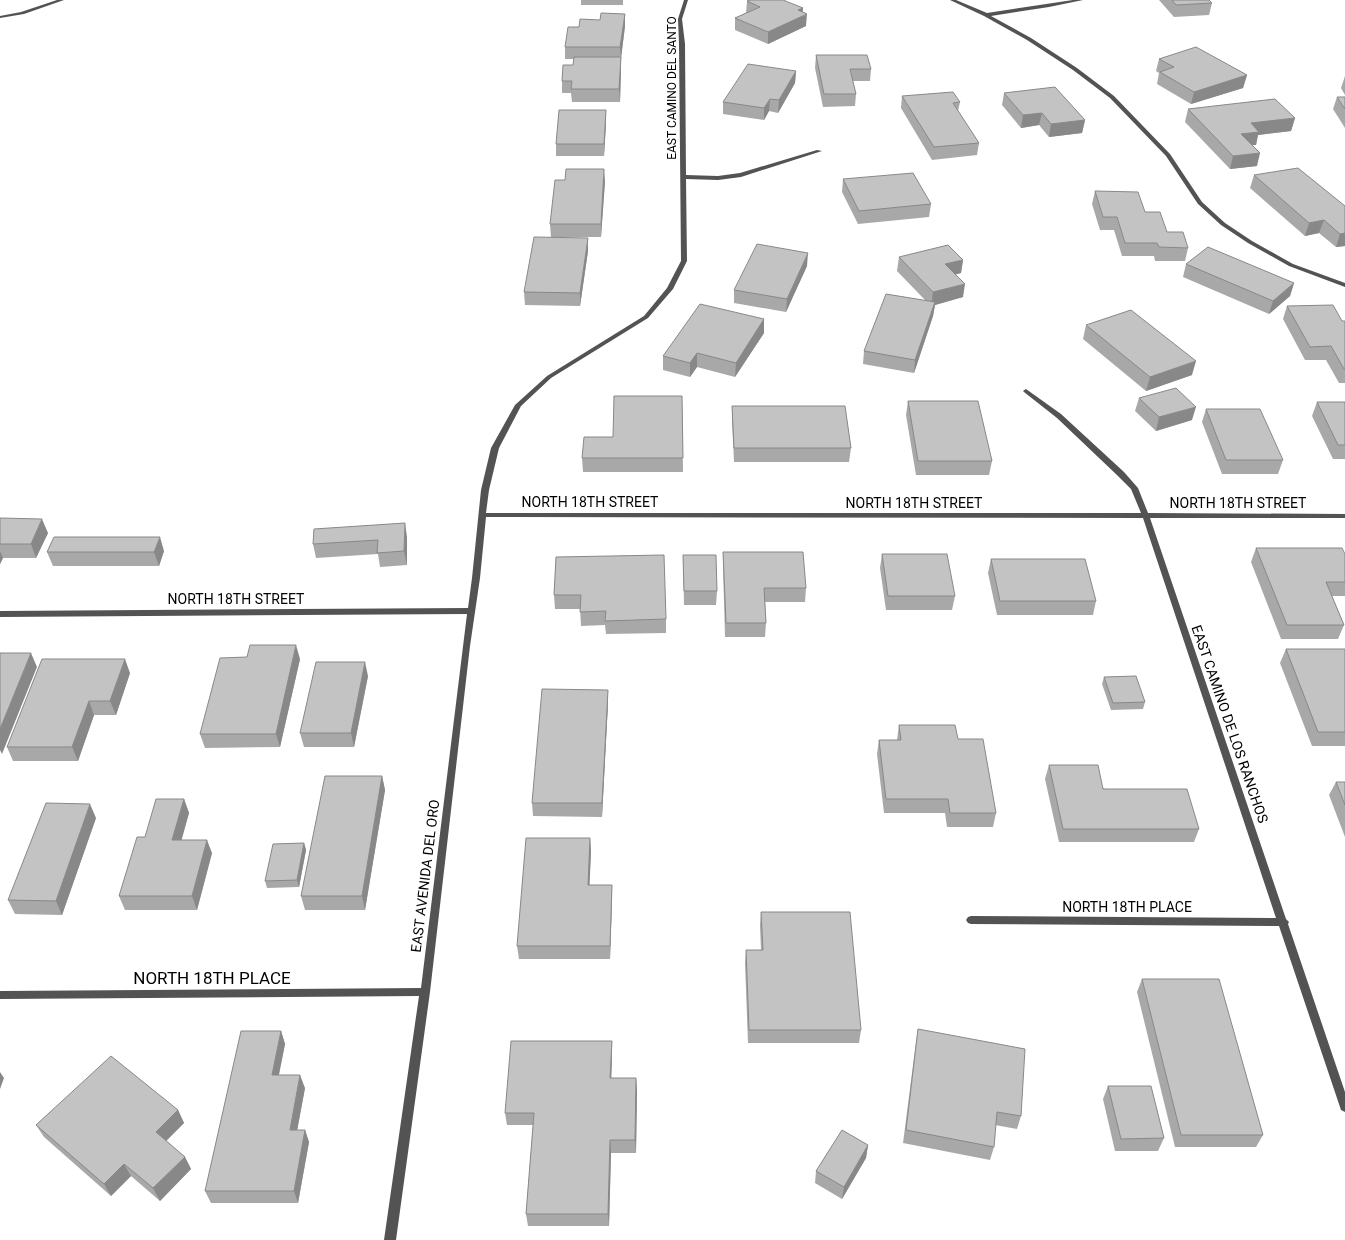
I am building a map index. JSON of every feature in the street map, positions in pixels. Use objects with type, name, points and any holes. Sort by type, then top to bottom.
[{"type":"street","points":[[0,17],[22,13],[62,0]]},
{"type":"street","name":"EAST CAMINO DEL SANTO","points":[[483,515],[485,490],[495,448],[518,405],[550,376],[646,317],[670,289],[684,260],[682,44],[680,19],[686,0]]},
{"type":"street","points":[[952,0],[986,15],[1029,39],[1075,69],[1112,97],[1168,155],[1200,203],[1223,224],[1250,242],[1292,265],[1345,285]]},
{"type":"street","points":[[986,15],[1081,0]]},
{"type":"street","name":"EAST CAMINO DEL SANTO","points":[[683,177],[718,178],[741,176],[819,151]]},
{"type":"street","name":"EAST CAMINO DE LOS RANCHOS","points":[[1026,391],[1059,416],[1122,474],[1134,488],[1146,517],[1284,922],[1345,1107]]},
{"type":"street","name":"NORTH 18TH STREET","points":[[483,515],[1146,517],[1345,516]]},
{"type":"street","name":"EAST AVENIDA DEL ORO","points":[[390,1240],[425,992],[483,515]]},
{"type":"street","name":"NORTH 18TH STREET","points":[[0,614],[471,611]]},
{"type":"street","name":"NORTH 18TH PLACE","points":[[971,920],[1284,922]]},
{"type":"street","name":"NORTH 18TH PLACE","points":[[0,995],[425,992]]},
{"type":"building","points":[[783,0],[803,8],[798,10],[807,14],[768,32],[735,18],[760,7],[747,1]]},
{"type":"building","points":[[1172,0],[1209,0],[1212,3],[1176,5]]},
{"type":"building","points":[[601,13],[625,14],[620,47],[565,47],[568,27],[579,27],[580,19],[600,20]]},
{"type":"building","points":[[1196,47],[1247,75],[1194,92],[1160,72],[1174,67],[1159,59]]},
{"type":"building","points":[[816,55],[867,55],[871,69],[850,69],[856,94],[824,94]]},
{"type":"building","points":[[574,57],[621,57],[619,89],[571,89],[572,81],[562,81],[563,65],[573,65]]},
{"type":"building","points":[[748,64],[796,71],[779,100],[770,99],[764,108],[723,102]]},
{"type":"building","points":[[1055,87],[1085,120],[1051,124],[1042,113],[1023,115],[1004,93]]},
{"type":"building","points":[[953,92],[960,102],[953,103],[979,143],[934,147],[902,96]]},
{"type":"building","points":[[1337,97],[1345,97],[1345,109]]},
{"type":"building","points":[[1275,99],[1295,118],[1251,123],[1259,132],[1241,134],[1260,153],[1233,156],[1188,109]]},
{"type":"building","points":[[559,110],[606,110],[604,144],[556,144]]},
{"type":"building","points":[[1298,168],[1345,206],[1345,233],[1340,234],[1324,220],[1309,223],[1254,175]]},
{"type":"building","points":[[566,169],[604,169],[601,224],[550,224],[555,180],[565,180]]},
{"type":"building","points":[[913,173],[931,204],[859,211],[843,179]]},
{"type":"building","points":[[1095,191],[1138,192],[1145,212],[1160,212],[1167,232],[1183,232],[1188,248],[1159,247],[1157,243],[1125,243],[1117,217],[1103,217]]},
{"type":"building","points":[[534,237],[588,238],[580,293],[524,292]]},
{"type":"building","points":[[757,244],[808,253],[787,299],[734,290]]},
{"type":"building","points":[[948,245],[963,260],[945,264],[965,284],[933,292],[899,257]]},
{"type":"building","points":[[1208,247],[1294,283],[1273,301],[1186,264]]},
{"type":"building","points":[[886,294],[935,302],[915,360],[864,351]]},
{"type":"building","points":[[700,304],[764,319],[736,363],[697,353],[690,363],[663,356]]},
{"type":"building","points":[[1333,305],[1342,321],[1345,321],[1345,369],[1331,346],[1310,347],[1287,306]]},
{"type":"building","points":[[1131,310],[1196,361],[1150,377],[1086,325]]},
{"type":"building","points":[[1176,388],[1196,407],[1159,417],[1139,398]]},
{"type":"building","points":[[614,396],[682,396],[683,458],[582,458],[584,437],[613,437]]},
{"type":"building","points":[[908,401],[978,401],[992,461],[918,461]]},
{"type":"building","points":[[1317,402],[1345,402],[1345,445],[1338,445]]},
{"type":"building","points":[[732,406],[845,406],[851,448],[734,448]]},
{"type":"building","points":[[1206,409],[1260,409],[1283,460],[1226,460]]},
{"type":"building","points":[[0,518],[42,519],[31,544],[0,544]]},
{"type":"building","points":[[405,523],[404,551],[377,553],[378,540],[313,544],[314,529]]},
{"type":"building","points":[[54,537],[160,537],[154,552],[47,552]]},
{"type":"building","points":[[1256,548],[1342,548],[1345,554],[1345,582],[1326,582],[1344,625],[1287,625]]},
{"type":"building","points":[[723,552],[803,552],[806,588],[764,588],[766,623],[726,623]]},
{"type":"building","points":[[882,554],[947,554],[955,596],[888,596]]},
{"type":"building","points":[[664,555],[666,619],[605,621],[606,611],[580,612],[581,595],[554,595],[556,557]]},
{"type":"building","points":[[683,555],[716,555],[717,591],[684,591]]},
{"type":"building","points":[[991,559],[1085,559],[1096,601],[1000,601]]},
{"type":"building","points":[[250,645],[296,645],[276,734],[200,734],[220,658],[247,657]]},
{"type":"building","points":[[1286,649],[1345,649],[1345,732],[1318,732]]},
{"type":"building","points":[[0,653],[31,653],[0,729]]},
{"type":"building","points":[[42,659],[125,659],[110,701],[89,701],[72,747],[7,747]]},
{"type":"building","points":[[316,662],[365,662],[351,733],[300,733]]},
{"type":"building","points":[[1136,676],[1145,702],[1113,703],[1104,677]]},
{"type":"building","points":[[542,689],[608,690],[602,803],[532,803]]},
{"type":"building","points":[[899,725],[955,725],[958,739],[983,739],[996,813],[950,813],[948,799],[886,799],[879,740],[901,740]]},
{"type":"building","points":[[1049,765],[1098,765],[1103,789],[1187,789],[1199,829],[1063,829]]},
{"type":"building","points":[[325,776],[382,776],[362,896],[301,896]]},
{"type":"building","points":[[1336,782],[1345,782],[1345,805]]},
{"type":"building","points":[[156,799],[184,799],[172,840],[207,840],[192,896],[119,896],[137,837],[145,837]]},
{"type":"building","points":[[46,803],[90,804],[56,901],[8,900]]},
{"type":"building","points":[[526,838],[590,838],[588,885],[612,885],[610,946],[517,946]]},
{"type":"building","points":[[304,843],[297,880],[265,881],[273,844]]},
{"type":"building","points":[[761,912],[850,912],[861,1030],[749,1030],[746,950],[763,950]]},
{"type":"building","points":[[1142,979],[1219,979],[1263,1135],[1181,1135]]},
{"type":"building","points":[[918,1029],[1025,1049],[1021,1116],[997,1112],[994,1147],[906,1130]]},
{"type":"building","points":[[241,1031],[281,1031],[272,1075],[300,1075],[290,1130],[305,1130],[294,1191],[205,1191]]},
{"type":"building","points":[[511,1041],[612,1041],[610,1078],[636,1078],[635,1140],[610,1140],[608,1214],[526,1214],[534,1113],[505,1113]]},
{"type":"building","points":[[111,1056],[178,1110],[156,1132],[185,1157],[153,1188],[124,1164],[104,1184],[36,1125]]},
{"type":"building","points":[[1108,1086],[1151,1086],[1164,1138],[1121,1139]]},
{"type":"building","points":[[842,1130],[868,1145],[844,1187],[816,1171]]}]
